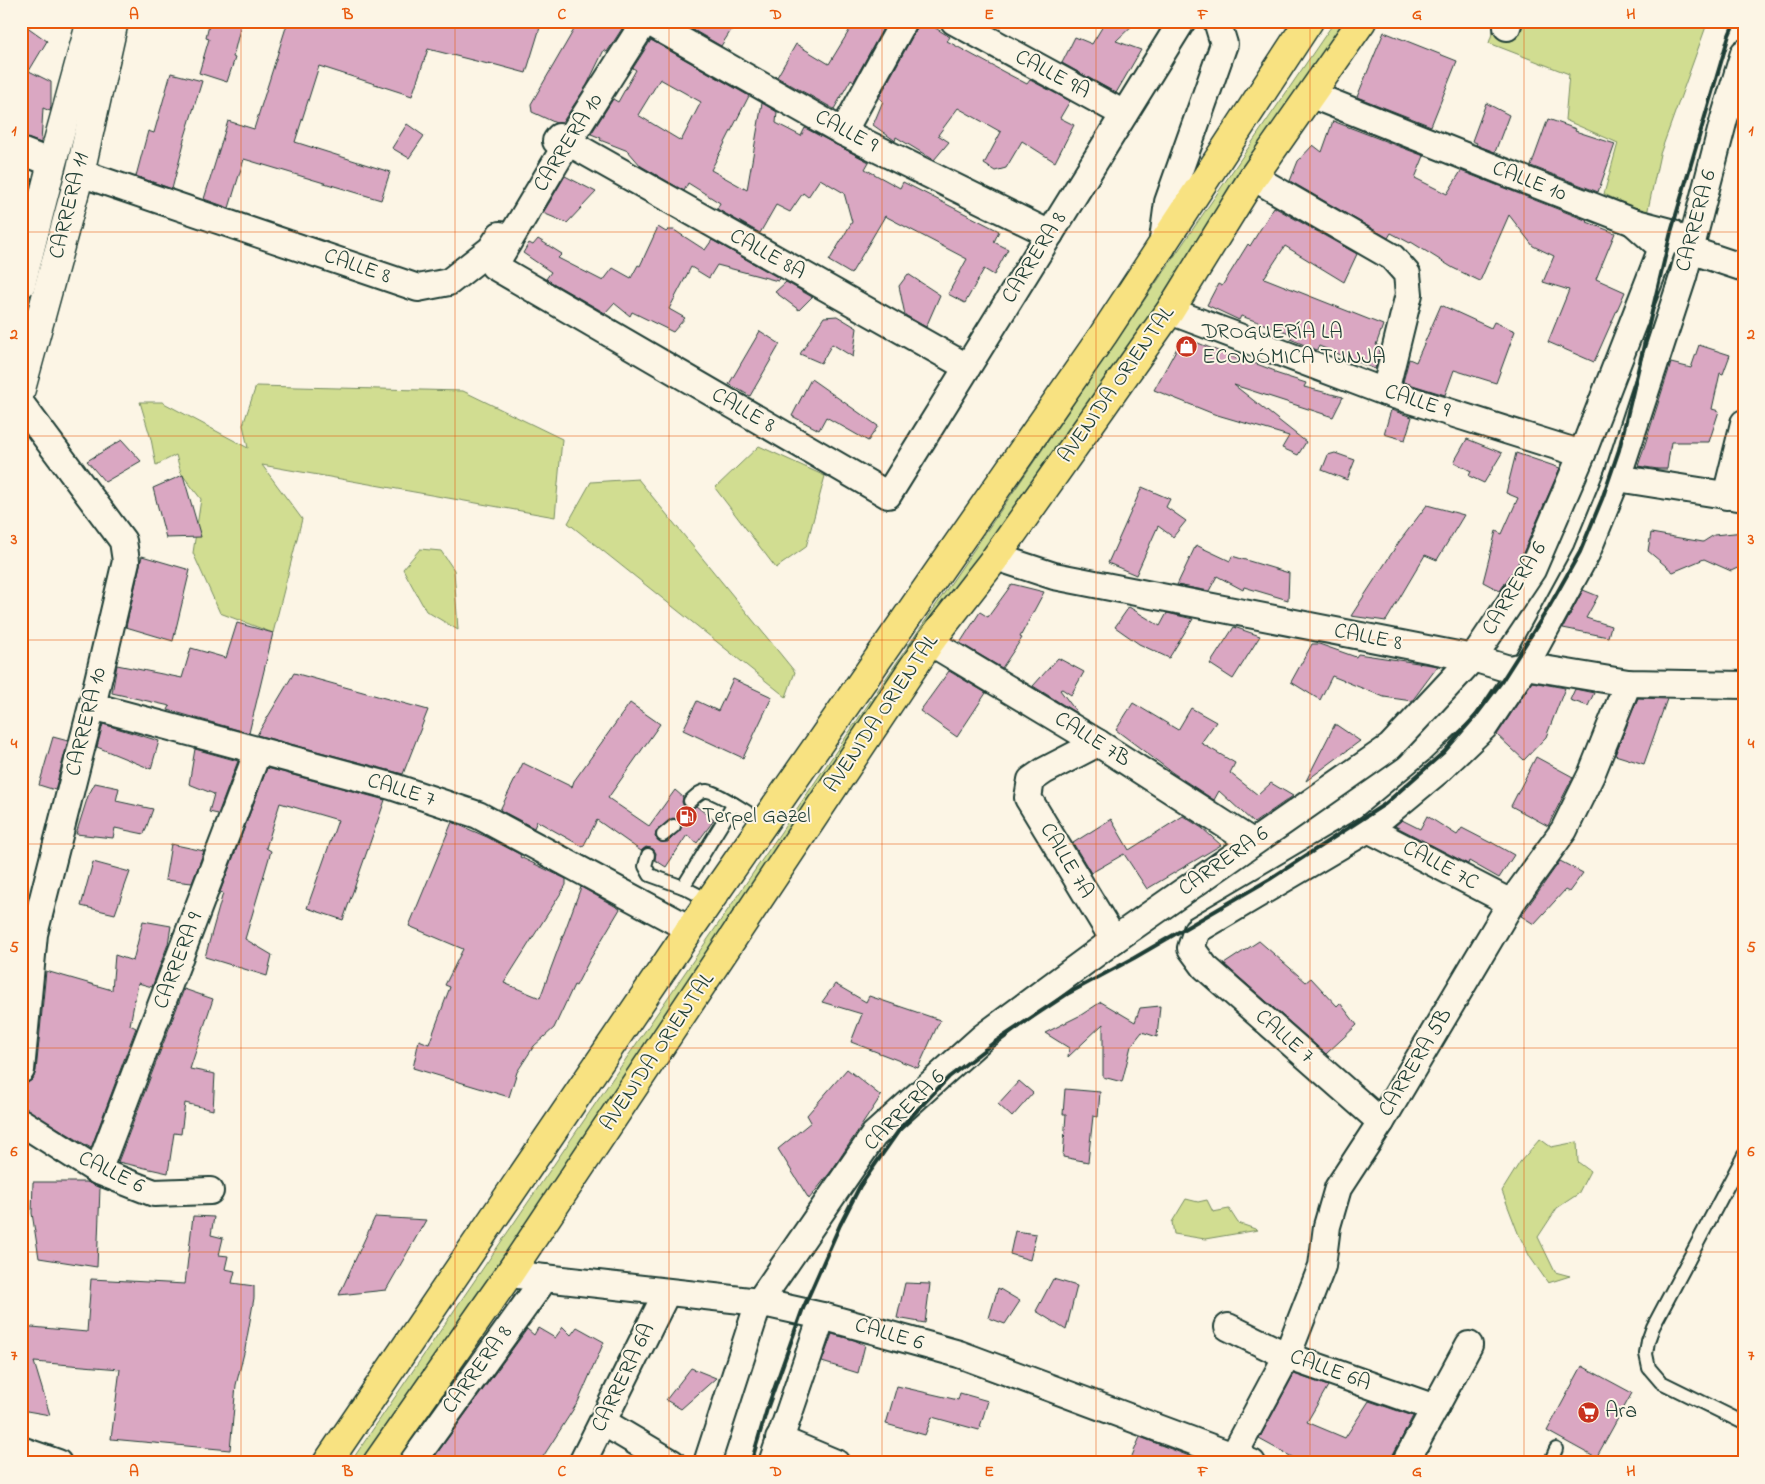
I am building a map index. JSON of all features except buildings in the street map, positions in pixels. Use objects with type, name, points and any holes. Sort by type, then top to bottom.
[{"type":"main road","name":"CARRERA 11","points":[[21,284],[91,21]]},
{"type":"main road","name":"CARRERA 11","points":[[21,389],[80,173],[114,21]]},
{"type":"main road","name":"AVENIDA ORIENTAL","points":[[327,1463],[690,929],[1103,335],[1309,21]]},
{"type":"main road","name":"AVENIDA ORIENTAL","points":[[376,1463],[509,1274],[930,642],[996,557],[1170,311],[1253,177],[1362,21]]},
{"type":"street","name":"CALLE 9","points":[[646,21],[843,132],[1050,234]]},
{"type":"street","name":"CARRERA 10","points":[[494,266],[568,142],[646,21]]},
{"type":"street","points":[[843,132],[904,21]]},
{"type":"street","name":"CALLE 9A","points":[[954,21],[1124,114]]},
{"type":"street","name":"CARRERA 8","points":[[888,495],[1182,21]]},
{"type":"street","points":[[1162,247],[1168,202],[1224,44],[1217,21]]},
{"type":"street","name":"CARRERA 6","points":[[1191,948],[1197,930],[1368,829],[1438,771],[1485,726],[1525,666],[1586,554],[1617,478],[1690,250],[1734,121],[1744,53]]},
{"type":"street","name":"CALLE 10","points":[[1312,95],[1408,135],[1633,222],[1671,232],[1690,250],[1744,268]]},
{"type":"street","name":"CALLE 8","points":[[80,173],[418,288],[449,282],[491,249],[559,137],[568,142]]},
{"type":"street","name":"CALLE 8A","points":[[568,142],[967,367]]},
{"type":"street","points":[[21,151],[52,163]]},
{"type":"street","points":[[1253,177],[1392,257],[1407,274],[1409,294],[1385,392]]},
{"type":"street","name":"CARRERA 6","points":[[707,1463],[759,1302],[874,1135],[982,1037],[1114,940],[1390,747],[1473,658],[1532,570],[1582,454],[1662,248],[1633,222]]},
{"type":"street","name":"CALLE 8","points":[[494,266],[888,495]]},
{"type":"street","name":"CALLE 9","points":[[1170,311],[1385,392],[1582,454]]},
{"type":"street","name":"CARRERA 10","points":[[21,404],[123,541],[126,561],[92,706],[28,940],[21,1070]]},
{"type":"street","points":[[1617,478],[1735,497],[1744,423]]},
{"type":"street","name":"CALLE 8","points":[[996,557],[1054,576],[1473,658],[1509,668],[1525,666],[1628,683],[1744,685]]},
{"type":"street","name":"CALLE 7B","points":[[930,642],[1098,743],[1252,842]]},
{"type":"street","name":"CARRERA 5B","points":[[1243,1459],[1288,1356],[1322,1266],[1327,1226],[1338,1188],[1380,1122],[1511,903],[1564,830],[1591,775],[1628,683]]},
{"type":"street","name":"CALLE 7","points":[[92,706],[390,786],[478,815],[690,929]]},
{"type":"street","name":"CALLE 7A","points":[[1098,743],[1044,771],[1031,780],[1028,798],[1114,940]]},
{"type":"street","name":"CARRERA 9","points":[[98,1171],[258,751]]},
{"type":"street","name":"CALLE 7C","points":[[1368,829],[1511,903]]},
{"type":"street","name":"CALLE 7","points":[[1191,948],[1205,967],[1380,1122]]},
{"type":"street","name":"CALLE 6","points":[[21,1122],[98,1171],[154,1193],[210,1191]]},
{"type":"street","name":"CALLE 6","points":[[509,1274],[759,1302],[822,1316],[959,1354],[1243,1459]]},
{"type":"street","name":"CARRERA 8","points":[[416,1461],[545,1278]]},
{"type":"street","name":"CARRERA 6A","points":[[582,1463],[667,1292]]},
{"type":"street","points":[[822,1316],[776,1451],[836,1463]]},
{"type":"street","name":"CALLE 6A","points":[[1228,1327],[1288,1356],[1435,1408]]},
{"type":"street","points":[[1405,1463],[1469,1345]]},
{"type":"street","points":[[603,1422],[672,1463]]},
{"type":"street","points":[[21,1450],[58,1463]]},
{"type":"lane","points":[[690,801],[702,792],[708,791],[734,804],[764,823]]},
{"type":"lane","points":[[683,887],[734,804]]},
{"type":"lane","points":[[662,835],[674,826]]},
{"type":"lane","points":[[648,855],[646,866],[650,875],[683,887],[710,901]]},
{"type":"lane","points":[[1744,1155],[1653,1327],[1648,1340],[1646,1354],[1649,1368],[1661,1382],[1744,1423]]},
{"type":"lane","points":[[1550,1463],[1556,1449]]},
{"type":"green space","points":[[1335,21],[1359,21],[368,1463],[350,1463]]},
{"type":"green space","points":[[1496,21],[1708,21],[1660,154],[1647,214],[1604,194],[1618,143],[1565,120],[1569,74],[1489,43]]},
{"type":"green space","points":[[256,386],[463,391],[562,439],[555,517],[262,465],[302,519],[273,633],[220,613],[193,553],[201,499],[181,473],[176,455],[156,465],[151,439],[140,402],[162,402],[248,448],[243,425]]},
{"type":"green space","points":[[759,446],[825,476],[806,547],[776,568],[715,488]]},
{"type":"green space","points":[[638,479],[795,672],[786,697],[568,523],[591,482]]},
{"type":"green space","points":[[420,549],[441,551],[454,570],[458,630],[426,611],[403,569]]},
{"type":"green space","points":[[1540,1139],[1551,1147],[1577,1142],[1578,1162],[1590,1171],[1578,1194],[1557,1208],[1538,1237],[1555,1272],[1570,1276],[1548,1283],[1530,1257],[1518,1233],[1502,1191],[1520,1162]]},
{"type":"green space","points":[[1186,1199],[1198,1202],[1207,1200],[1213,1212],[1229,1209],[1238,1223],[1258,1230],[1205,1239],[1174,1234],[1172,1222]]},
{"type":"railway","points":[[751,1463],[767,1409],[802,1311],[840,1225],[860,1186],[902,1126],[949,1077],[992,1044],[1067,994],[1134,958],[1270,879],[1385,804],[1444,752],[1477,714],[1502,681],[1549,607],[1580,552],[1602,499],[1619,450],[1671,232],[1729,35],[1735,21]]},
{"type":"place","name":"DROGUERÍA LA ECONÓMICA TUNJA","points":[[1186,346]]},
{"type":"place","name":"Terpel Gazel","points":[[686,817]]},
{"type":"place","name":"Ara","points":[[1589,1412]]}]
